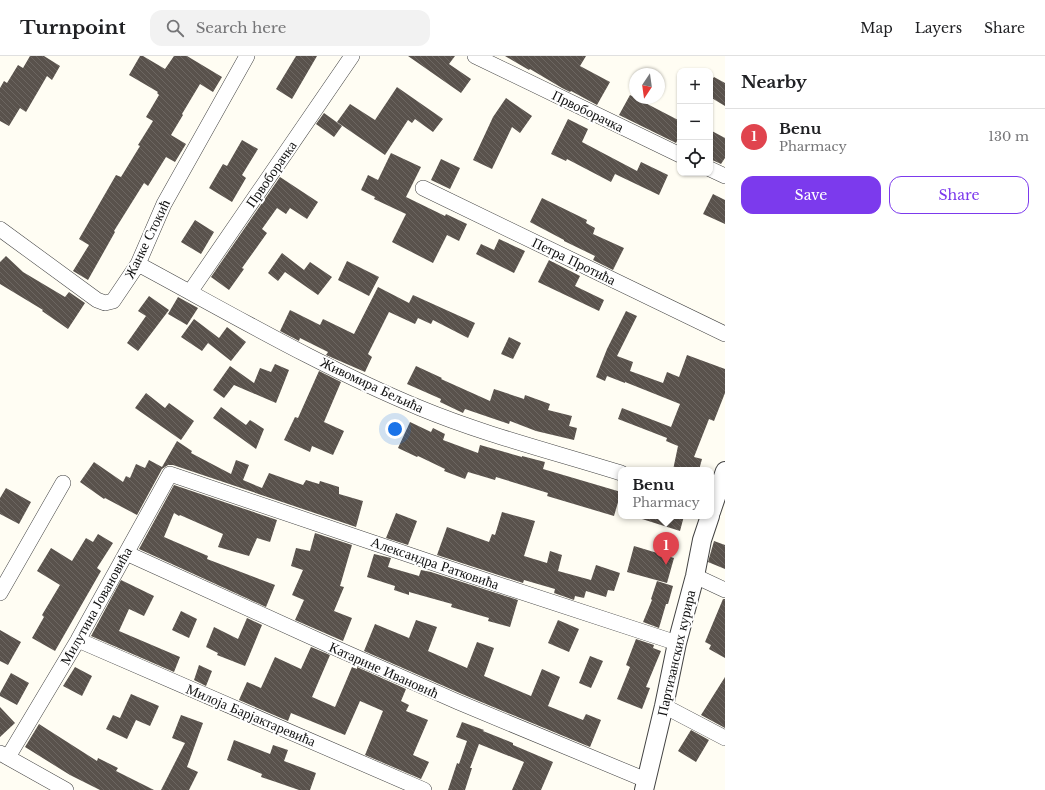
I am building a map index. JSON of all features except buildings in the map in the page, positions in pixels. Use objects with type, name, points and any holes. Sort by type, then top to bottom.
[{"type":"street","name":"Жанке Стокић","points":[[0,229],[97,300],[105,303],[113,301],[138,264],[164,204],[247,56]]},
{"type":"street","name":"Првоборачка","points":[[190,292],[352,56]]},
{"type":"street","name":"Првоборачка","points":[[475,56],[677,154]]},
{"type":"street","points":[[713,170],[725,176]]},
{"type":"street","name":"Петра Протића","points":[[423,188],[725,334]]},
{"type":"street","name":"Живомира Бељића","points":[[138,264],[361,383],[422,409],[507,440],[618,472]]},
{"type":"street","name":"Милутина Јовановића","points":[[66,790],[4,755],[78,640],[170,474],[193,481]]},
{"type":"street","name":"Партизанских курира","points":[[714,502],[724,477]]},
{"type":"street","name":"Александра Ратковића","points":[[193,481],[256,504],[677,643]]},
{"type":"street","points":[[0,593],[64,483]]},
{"type":"street","name":"Партизанских курира","points":[[645,785],[677,643],[708,519]]},
{"type":"street","name":"Катарине Ивановић","points":[[126,553],[345,653],[645,785]]},
{"type":"street","points":[[695,576],[725,590]]},
{"type":"street","name":"Милоја Барјактаревића","points":[[78,640],[424,790]]},
{"type":"street","points":[[664,706],[725,738]]},
{"type":"place","name":"Benu","points":[[666,565]]}]
